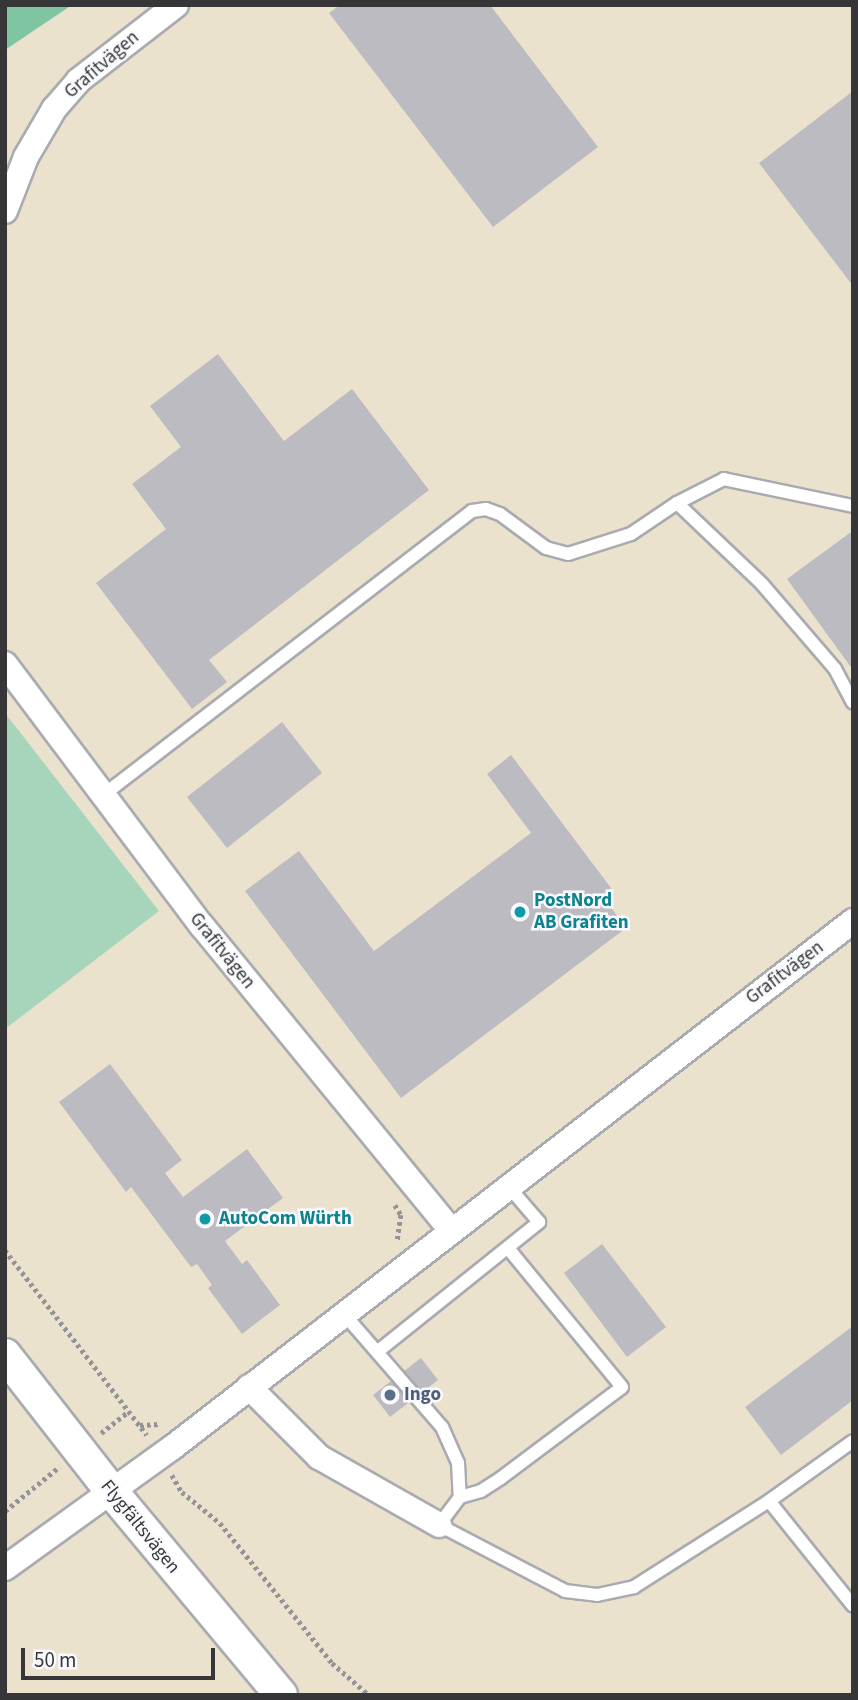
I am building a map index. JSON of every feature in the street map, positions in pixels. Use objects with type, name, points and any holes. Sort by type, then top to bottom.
[{"type":"street","name":"Grafitvägen","points":[[5,211],[26,157],[54,108],[78,81],[176,5]]},
{"type":"street","name":"Grafitvägen","points":[[5,664],[201,926],[450,1229]]},
{"type":"street","name":"Grafitvägen","points":[[5,1568],[160,1456],[450,1229],[853,921]]},
{"type":"street","name":"Flygfältsvägen","points":[[5,1355],[112,1492],[281,1695]]},
{"type":"street","points":[[249,1387],[319,1457],[439,1525]]},
{"type":"lane","points":[[102,796],[472,512],[486,509],[500,514],[546,548],[568,555],[631,534],[677,503],[724,479],[853,506]]},
{"type":"lane","points":[[677,503],[762,584],[835,668],[853,703]]},
{"type":"lane","points":[[377,1352],[538,1222],[507,1185]]},
{"type":"lane","points":[[508,1248],[622,1387],[491,1485],[460,1497],[439,1525],[538,1580],[565,1591],[597,1595],[634,1587],[769,1501],[853,1441]]},
{"type":"lane","points":[[344,1314],[442,1427],[458,1463],[460,1497]]},
{"type":"lane","points":[[769,1501],[853,1606]]},
{"type":"path","points":[[390,1251],[398,1241],[401,1215],[391,1197]]},
{"type":"path","points":[[5,1250],[141,1425],[182,1492],[220,1523],[332,1663],[369,1695]]},
{"type":"path","points":[[141,1425],[167,1422]]},
{"type":"shaded area","points":[[72,5],[853,5],[853,1695],[5,1695],[5,50]]},
{"type":"green space","points":[[5,5],[72,5],[5,50]]},
{"type":"green space","points":[[5,713],[159,911],[5,1029]]},
{"type":"building","points":[[340,5],[490,5],[598,147],[493,227],[329,13]]},
{"type":"building","points":[[853,91],[853,286],[759,163]]},
{"type":"building","points":[[218,354],[284,441],[352,389],[429,490],[209,660],[227,682],[192,709],[96,583],[166,529],[132,484],[181,447],[150,406]]},
{"type":"building","points":[[851,532],[853,534],[853,670],[787,579]]},
{"type":"building","points":[[282,722],[322,773],[227,848],[187,797]]},
{"type":"building","name":"PostNord AB Grafiten","points":[[511,755],[611,888],[602,895],[626,928],[401,1098],[245,891],[299,851],[374,951],[531,833],[487,774]]},
{"type":"building","name":"AutoCom Würth","points":[[110,1064],[182,1160],[165,1173],[183,1197],[247,1149],[283,1198],[225,1241],[242,1264],[247,1260],[280,1305],[242,1334],[208,1288],[212,1285],[197,1264],[191,1267],[131,1187],[126,1192],[59,1102]]},
{"type":"building","points":[[602,1244],[666,1327],[627,1357],[564,1273]]},
{"type":"building","points":[[853,1326],[853,1400],[781,1455],[745,1407]]},
{"type":"building","points":[[421,1358],[438,1380],[390,1417],[373,1395]]},
{"type":"place","name":"PostNord AB Grafiten","points":[[520,912]]},
{"type":"place","name":"AutoCom Würth","points":[[205,1219]]},
{"type":"place","name":"Ingo","points":[[390,1395]]}]
